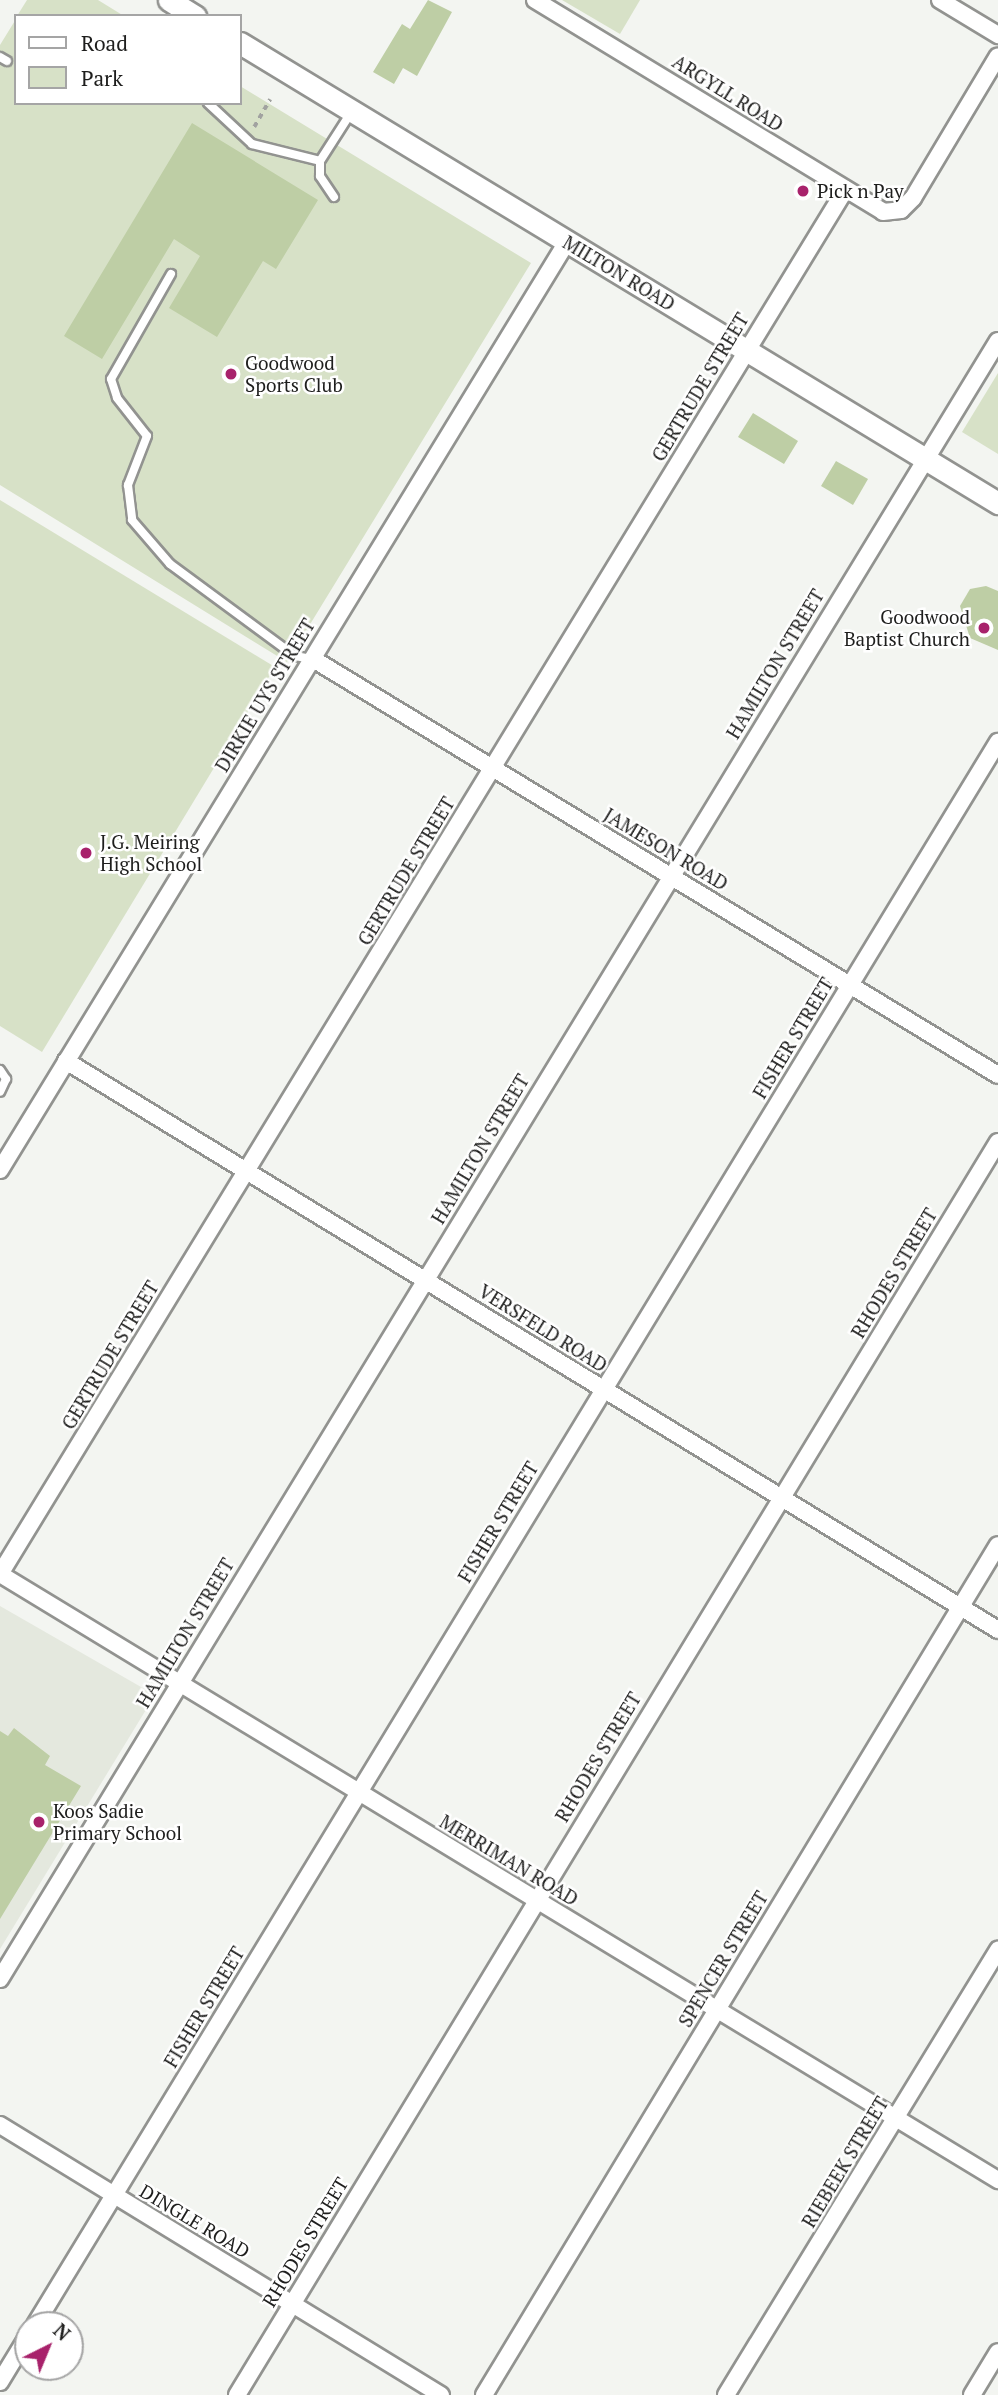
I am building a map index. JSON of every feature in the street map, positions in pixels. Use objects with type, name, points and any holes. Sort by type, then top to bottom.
[{"type":"street","points":[[169,0],[192,14]]},
{"type":"street","name":"ARGYLL ROAD","points":[[535,0],[875,209],[901,209],[998,56]]},
{"type":"street","points":[[940,0],[998,35]]},
{"type":"street","name":"MILTON ROAD","points":[[242,44],[998,503]]},
{"type":"street","name":"GERTRUDE STREET","points":[[0,1574],[845,190]]},
{"type":"street","name":"DIRKIE UYS STREET","points":[[0,1170],[567,242]]},
{"type":"street","name":"HAMILTON STREET","points":[[0,1979],[998,341]]},
{"type":"street","name":"JAMESON ROAD","points":[[313,659],[998,1075]]},
{"type":"street","name":"FISHER STREET","points":[[44,2311],[998,742]]},
{"type":"street","name":"VERSFELD ROAD","points":[[66,1060],[245,1173],[998,1630]]},
{"type":"street","name":"RHODES STREET","points":[[237,2395],[998,1142]]},
{"type":"street","name":"SPENCER STREET","points":[[484,2395],[998,1545]]},
{"type":"street","name":"MERRIMAN ROAD","points":[[0,1574],[998,2180]]},
{"type":"street","name":"RIEBEEK STREET","points":[[726,2395],[998,1950]]},
{"type":"street","name":"DINGLE ROAD","points":[[0,2125],[442,2395]]},
{"type":"street","points":[[972,2395],[998,2353]]},
{"type":"street","points":[[0,2382],[14,2359]]},
{"type":"lane","points":[[210,105],[247,139],[276,155],[320,161]]},
{"type":"lane","points":[[334,197],[320,176],[320,161],[352,111]]},
{"type":"lane","points":[[171,274],[111,379],[117,398],[148,436],[128,485],[132,520],[162,558],[295,656],[313,659]]},
{"type":"lane","points":[[0,1070],[6,1079],[0,1092]]},
{"type":"path","points":[[247,139],[270,99]]},
{"type":"shaded area","name":"Koos Sadie Primary School","points":[[0,1606],[155,1695],[0,1949]]},
{"type":"green space","points":[[27,0],[98,0],[121,14],[18,14]]},
{"type":"green space","points":[[562,0],[640,0],[620,34]]},
{"type":"green space","name":"Goodwood Sports Club","points":[[14,22],[14,105],[242,105],[242,87],[531,263],[287,662],[0,485],[0,45]]},
{"type":"green space","points":[[998,373],[998,454],[962,432]]},
{"type":"green space","name":"J.G. Meiring High School","points":[[0,500],[275,667],[42,1052],[0,1026]]},
{"type":"building","points":[[428,0],[452,12],[417,76],[403,68],[394,84],[373,72],[402,24],[410,29]]},
{"type":"building","points":[[192,123],[318,200],[276,269],[263,261],[217,337],[169,308],[200,256],[174,239],[102,359],[64,336]]},
{"type":"building","points":[[753,413],[798,441],[784,464],[738,437]]},
{"type":"building","points":[[836,461],[868,479],[853,505],[821,486]]},
{"type":"building","name":"Goodwood Baptist Church","points":[[986,586],[998,591],[998,650],[970,638],[960,606],[970,589]]},
{"type":"building","points":[[14,1728],[50,1756],[45,1765],[81,1786],[0,1919],[0,1731],[8,1736]]},
{"type":"place","name":"Pick n Pay","points":[[803,191]]},
{"type":"place","name":"Goodwood Sports Club","points":[[231,374]]},
{"type":"place","name":"Goodwood Baptist Church","points":[[984,628]]},
{"type":"place","name":"J.G. Meiring High School","points":[[86,853]]},
{"type":"place","name":"Koos Sadie Primary School","points":[[39,1822]]}]
